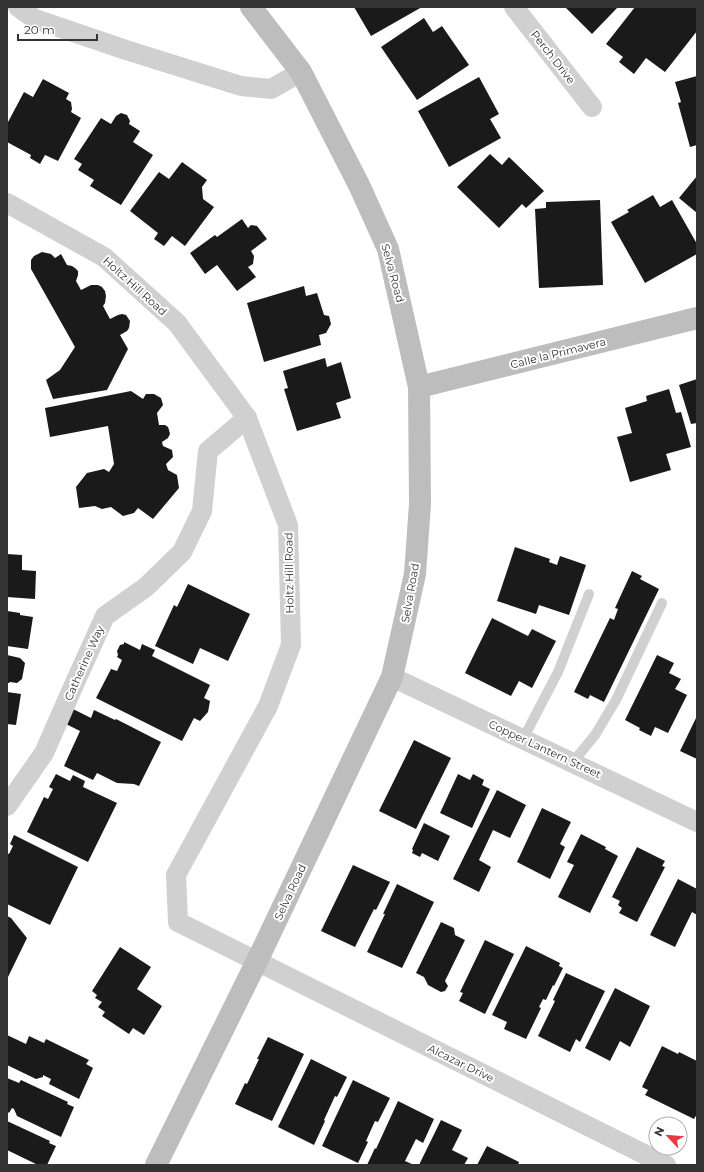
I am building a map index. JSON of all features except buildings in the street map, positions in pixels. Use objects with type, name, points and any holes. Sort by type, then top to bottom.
[{"type":"street","points":[[18,7],[35,19],[126,50],[241,86],[271,88],[302,72]]},
{"type":"street","name":"Selva Road","points":[[156,1165],[257,961],[392,677],[415,574],[420,504],[419,387],[388,249],[302,72],[251,7]]},
{"type":"street","name":"Perch Drive","points":[[514,7],[592,107]]},
{"type":"street","name":"Holtz Hill Road","points":[[7,203],[104,257],[177,323],[247,418],[288,525],[291,645],[268,706],[176,875],[178,922],[257,961]]},
{"type":"street","name":"Calle la Primavera","points":[[419,387],[697,318]]},
{"type":"street","name":"Catherine Way","points":[[7,806],[44,753],[105,616],[146,587],[182,552],[202,511],[208,451],[247,418]]},
{"type":"street","name":"Copper Lantern Street","points":[[392,677],[697,822]]},
{"type":"street","name":"Alcazar Drive","points":[[257,961],[666,1165]]},
{"type":"lane","points":[[523,739],[558,672],[589,594]]},
{"type":"lane","points":[[573,762],[595,735],[616,700],[662,603]]}]
